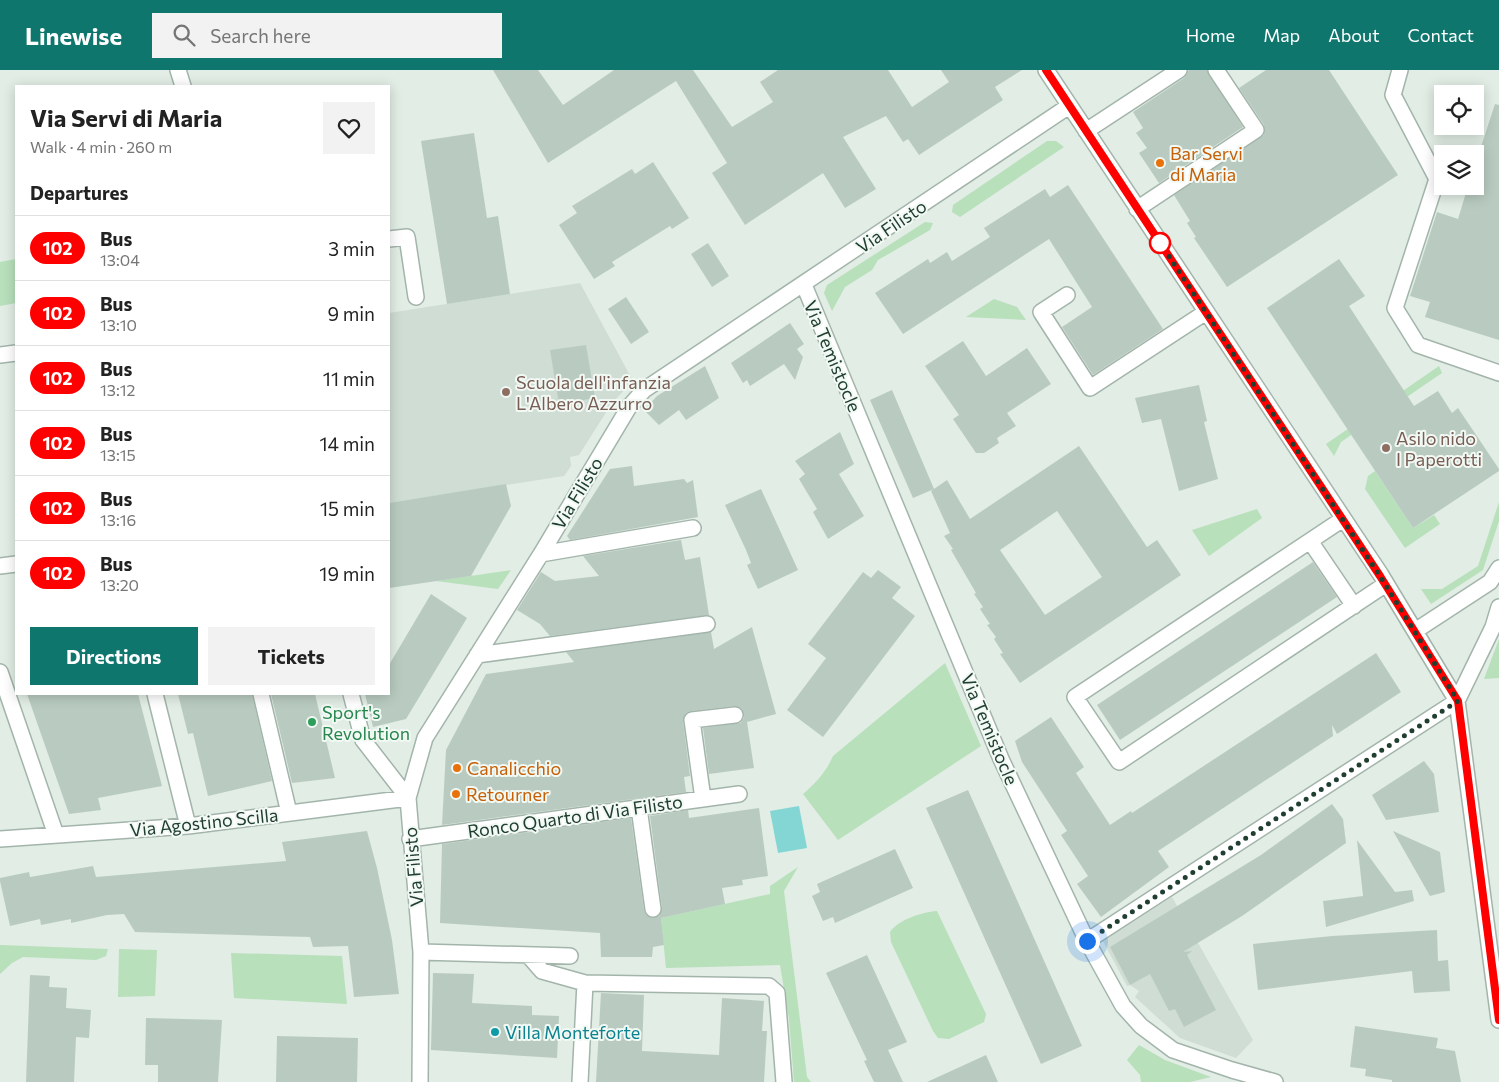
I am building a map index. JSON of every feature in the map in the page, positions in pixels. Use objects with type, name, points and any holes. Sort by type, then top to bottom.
[{"type":"street","points":[[178,70],[183,85]]},
{"type":"street","points":[[1046,70],[1386,584],[1458,701],[1499,1020]]},
{"type":"street","points":[[1086,131],[1179,70]]},
{"type":"street","points":[[1137,208],[1256,130],[1216,70]]},
{"type":"street","points":[[1400,70],[1392,94],[1437,179],[1395,308],[1418,345],[1499,373]]},
{"type":"street","name":"Via Filisto","points":[[420,1082],[421,952],[408,798],[425,738],[541,554],[629,407],[644,390],[1070,106]]},
{"type":"street","points":[[390,239],[407,237],[416,297]]},
{"type":"street","name":"Via Temistocle","points":[[804,285],[1001,759],[1087,941],[1123,1006],[1141,1026],[1174,1050],[1232,1070],[1275,1082]]},
{"type":"street","points":[[1067,295],[1041,312],[1090,388],[1206,312]]},
{"type":"street","points":[[0,356],[15,353]]},
{"type":"street","points":[[1343,519],[1075,697],[1119,762],[1386,584]]},
{"type":"street","points":[[541,554],[694,528]]},
{"type":"street","points":[[1310,541],[1354,606]]},
{"type":"street","points":[[0,566],[15,564]]},
{"type":"street","points":[[1415,631],[1490,582],[1499,568]]},
{"type":"street","points":[[1087,941],[1458,701],[1493,627],[1499,607]]},
{"type":"street","points":[[477,655],[707,624]]},
{"type":"street","points":[[0,672],[56,835]]},
{"type":"street","points":[[155,695],[188,826]]},
{"type":"street","points":[[261,695],[289,813]]},
{"type":"street","points":[[351,695],[363,740],[408,798]]},
{"type":"street","points":[[703,799],[692,720],[735,715]]},
{"type":"street","name":"Ronco Quarto di Via Filisto","points":[[410,839],[739,794]]},
{"type":"street","name":"Via Agostino Scilla","points":[[0,839],[188,826],[408,798]]},
{"type":"street","points":[[638,808],[653,909]]},
{"type":"street","points":[[421,952],[570,956]]},
{"type":"street","points":[[528,955],[542,971],[585,983],[769,986],[776,993],[784,1082]]},
{"type":"street","points":[[580,1082],[585,983]]},
{"type":"shaded area","name":"Scuola dell'infanzia L'Albero Azzurro","points":[[580,283],[633,381],[612,403],[579,455],[570,457],[571,466],[564,476],[390,503],[390,313]]},
{"type":"shaded area","points":[[1172,897],[1253,1040],[1236,1058],[1180,1038],[1135,997],[1139,991],[1130,985],[1127,986],[1103,941]]},
{"type":"green space","points":[[1047,141],[1056,141],[1064,147],[960,217],[952,212],[953,205]]},
{"type":"green space","points":[[925,222],[933,223],[930,230],[878,260],[872,270],[845,287],[832,311],[824,293],[827,285]]},
{"type":"green space","points":[[15,259],[15,303],[0,306],[0,262]]},
{"type":"green space","points":[[994,299],[1017,307],[1026,320],[966,317]]},
{"type":"green space","points":[[1439,366],[1442,373],[1341,442],[1334,456],[1326,444]]},
{"type":"green space","points":[[1375,471],[1413,528],[1434,515],[1440,524],[1405,548],[1365,489],[1368,476]]},
{"type":"green space","points":[[1499,502],[1499,521],[1483,570],[1431,604],[1421,589],[1442,589],[1478,566]]},
{"type":"green space","points":[[1257,509],[1262,518],[1209,556],[1192,530]]},
{"type":"green space","points":[[511,570],[498,589],[436,581]]},
{"type":"green space","points":[[1499,639],[1499,678],[1484,679]]},
{"type":"green space","points":[[945,663],[981,746],[838,840],[803,794],[820,777],[833,756]]},
{"type":"green space","points":[[798,867],[784,891],[807,1077],[811,1082],[794,1082],[789,1019],[780,965],[666,968],[661,918],[770,894],[770,886]]},
{"type":"green space","points":[[937,911],[986,1014],[984,1022],[949,1039],[938,1038],[933,1031],[891,942],[890,932],[911,917]]},
{"type":"green space","points":[[0,945],[108,949],[106,956],[96,960],[23,957],[12,963],[0,974]]},
{"type":"green space","points":[[119,949],[157,950],[155,996],[118,997]]},
{"type":"green space","points":[[231,953],[342,956],[347,1004],[234,998]]},
{"type":"green space","points":[[1139,1045],[1165,1060],[1211,1077],[1190,1082],[1141,1082],[1140,1075],[1127,1060]]},
{"type":"water","points":[[799,806],[807,848],[778,853],[770,811]]},
{"type":"building","points":[[493,70],[538,70],[563,105],[614,70],[693,70],[732,127],[773,102],[760,82],[778,70],[888,70],[912,107],[949,82],[941,70],[1022,70],[995,87],[1003,100],[919,155],[908,139],[903,142],[886,116],[843,137],[876,189],[845,208],[823,173],[745,225],[712,173],[727,163],[676,81],[548,163]]},
{"type":"building","points":[[1189,70],[1207,70],[1243,127],[1159,183],[1139,153],[1147,148],[1136,133],[1143,128],[1133,112],[1184,78]]},
{"type":"building","points":[[1266,70],[1329,70],[1398,175],[1227,287],[1194,238],[1196,237],[1187,223],[1190,221],[1174,195],[1264,135],[1264,125],[1239,88]]},
{"type":"building","points":[[1495,104],[1499,105],[1499,340],[1425,317],[1430,302],[1410,296],[1437,212],[1458,219],[1465,195],[1484,195],[1484,145],[1482,145]]},
{"type":"building","points":[[474,133],[487,218],[498,216],[510,294],[447,304],[421,141]]},
{"type":"building","points":[[653,162],[689,218],[672,229],[670,226],[612,262],[615,266],[594,279],[559,225],[577,213],[572,206],[632,169],[635,174]]},
{"type":"building","points":[[1068,185],[1163,329],[1093,375],[1062,327],[1092,307],[1049,239],[903,334],[875,293],[928,259],[930,263],[947,252],[952,261],[990,237],[984,228],[1045,189],[1050,197]]},
{"type":"building","points":[[708,243],[729,276],[712,287],[691,254]]},
{"type":"building","points":[[1339,259],[1365,296],[1349,306],[1414,406],[1438,391],[1452,413],[1458,408],[1499,469],[1499,471],[1413,528],[1267,308]]},
{"type":"building","points":[[626,297],[649,332],[631,344],[608,309]]},
{"type":"building","points":[[790,323],[804,344],[797,349],[803,357],[795,380],[784,364],[750,386],[747,380],[743,383],[731,363]]},
{"type":"building","points":[[963,341],[986,376],[1027,348],[1051,384],[1007,413],[1016,426],[997,438],[999,443],[984,453],[976,453],[953,419],[959,415],[925,366]]},
{"type":"building","points":[[586,345],[595,398],[559,404],[550,350]]},
{"type":"building","points":[[705,366],[719,398],[686,420],[679,410],[659,425],[644,410],[657,396]]},
{"type":"building","points":[[1199,385],[1207,421],[1204,422],[1218,479],[1179,491],[1161,419],[1142,423],[1135,398]]},
{"type":"building","points":[[892,390],[934,489],[913,498],[870,400]]},
{"type":"building","points":[[840,432],[854,464],[839,474],[864,516],[828,539],[813,512],[817,509],[799,479],[805,474],[795,461]]},
{"type":"building","points":[[1079,446],[1147,547],[1157,540],[1181,575],[1020,683],[1000,654],[1003,653],[994,639],[996,637],[987,625],[990,624],[980,609],[983,607],[951,550],[953,549],[944,536],[950,533],[931,491],[947,480],[970,519]],"holes":[[[1057,511],[1102,577],[1045,615],[1000,550]]]},
{"type":"building","points":[[632,466],[634,486],[684,479],[687,483],[693,480],[698,517],[570,540],[567,536],[610,469]]},
{"type":"building","points":[[506,484],[511,506],[471,576],[390,588],[390,503]]},
{"type":"building","points":[[761,489],[798,570],[758,589],[747,565],[751,563],[746,550],[725,505]]},
{"type":"building","points":[[681,540],[685,560],[700,557],[709,615],[550,636],[540,624],[517,610],[541,572],[555,581],[599,576],[583,556]]},
{"type":"building","points":[[1313,562],[1337,597],[1120,740],[1097,705]]},
{"type":"building","points":[[878,570],[901,587],[892,598],[915,616],[823,737],[787,710],[826,658],[808,644],[863,572],[871,578]]},
{"type":"building","points":[[431,594],[467,618],[406,719],[373,727],[365,695],[390,695],[390,663]]},
{"type":"building","points":[[752,627],[776,714],[747,722],[754,768],[709,774],[703,728],[740,723],[744,718],[742,709],[734,706],[691,711],[686,713],[683,721],[690,776],[684,777],[686,792],[442,825],[446,750],[486,674],[574,662],[566,652],[711,632],[714,649]]},
{"type":"building","points":[[1376,653],[1401,692],[1337,734],[1332,725],[1333,736],[1158,851],[1169,867],[1101,917],[1077,884],[1088,876],[1061,835],[1067,831],[1022,762],[1015,741],[1051,717],[1084,767],[1076,773],[1110,825],[1131,811],[1132,813]]},
{"type":"building","points":[[27,695],[138,695],[162,786],[98,798],[101,810],[69,814]]},
{"type":"building","points":[[178,695],[252,695],[272,781],[208,796],[193,733],[188,734]]},
{"type":"building","points":[[271,695],[315,695],[335,778],[292,783]]},
{"type":"building","points":[[1424,761],[1434,774],[1439,812],[1386,820],[1372,795]]},
{"type":"building","points":[[968,790],[1082,1046],[1041,1064],[926,808]]},
{"type":"building","points":[[1332,804],[1343,819],[1346,843],[1242,916],[1183,952],[1192,951],[1187,955],[1216,1010],[1184,1027],[1175,1009],[1169,1011],[1150,974],[1130,985],[1110,947],[1261,855]]},
{"type":"building","points":[[759,808],[768,876],[742,880],[743,885],[722,888],[725,904],[661,918],[664,945],[653,947],[652,957],[601,957],[600,933],[440,923],[442,844],[631,818],[644,910],[646,915],[654,918],[659,916],[662,908],[650,816],[688,810],[689,818]]},
{"type":"building","points":[[367,831],[392,940],[399,994],[354,997],[348,946],[313,947],[310,937],[135,932],[124,914],[107,915],[71,923],[71,919],[41,925],[40,919],[10,926],[0,881],[0,878],[29,872],[30,877],[93,866],[96,877],[286,861],[282,842]]},
{"type":"building","points":[[1393,831],[1440,852],[1445,892],[1430,896]]},
{"type":"building","points":[[1357,840],[1395,892],[1412,890],[1414,901],[1326,927],[1323,901],[1363,896]]},
{"type":"building","points":[[895,849],[913,888],[835,923],[833,917],[823,921],[812,896],[820,892],[817,884]]},
{"type":"building","points":[[1437,930],[1438,961],[1448,960],[1450,991],[1414,993],[1412,971],[1258,990],[1253,944],[1332,936]]},
{"type":"building","points":[[867,955],[907,1042],[888,1050],[903,1082],[874,1082],[864,1061],[867,1060],[826,973]]},
{"type":"building","name":"Villa Monteforte","points":[[433,973],[474,974],[472,1003],[532,1006],[532,1015],[559,1016],[557,1058],[431,1050]]},
{"type":"building","points":[[30,975],[50,976],[49,987],[67,988],[66,1008],[91,1010],[89,1038],[76,1037],[74,1082],[26,1082]]},
{"type":"building","points":[[601,993],[644,995],[642,1051],[719,1055],[722,998],[764,1001],[762,1031],[767,1031],[764,1082],[596,1082]]},
{"type":"building","points":[[146,1018],[222,1020],[218,1082],[158,1082],[158,1065],[145,1065]]},
{"type":"building","points":[[1355,1026],[1438,1038],[1436,1048],[1455,1051],[1461,1082],[1392,1082],[1392,1080],[1365,1076],[1366,1069],[1350,1067]]},
{"type":"building","points":[[277,1036],[358,1038],[357,1082],[276,1082]]},
{"type":"building","points":[[986,1055],[998,1082],[927,1082]]},
{"type":"bus line","name":"102","points":[[1046,70],[1380,576],[1458,701],[1499,1020]]},
{"type":"place","name":"Bar Servi di Maria","points":[[1160,163]]},
{"type":"place","name":"Scuola dell'infanzia L'Albero Azzurro","points":[[506,392]]},
{"type":"place","name":"Asilo nido I Paperotti","points":[[1386,448]]},
{"type":"place","name":"Sport's Revolution","points":[[312,722]]},
{"type":"place","name":"Canalicchio","points":[[457,768]]},
{"type":"place","name":"Retourner","points":[[456,794]]},
{"type":"place","name":"Villa Monteforte","points":[[495,1032]]},
{"type":"route","points":[[1087,941],[1458,701],[1380,576],[1157,238],[1160,243]]}]
